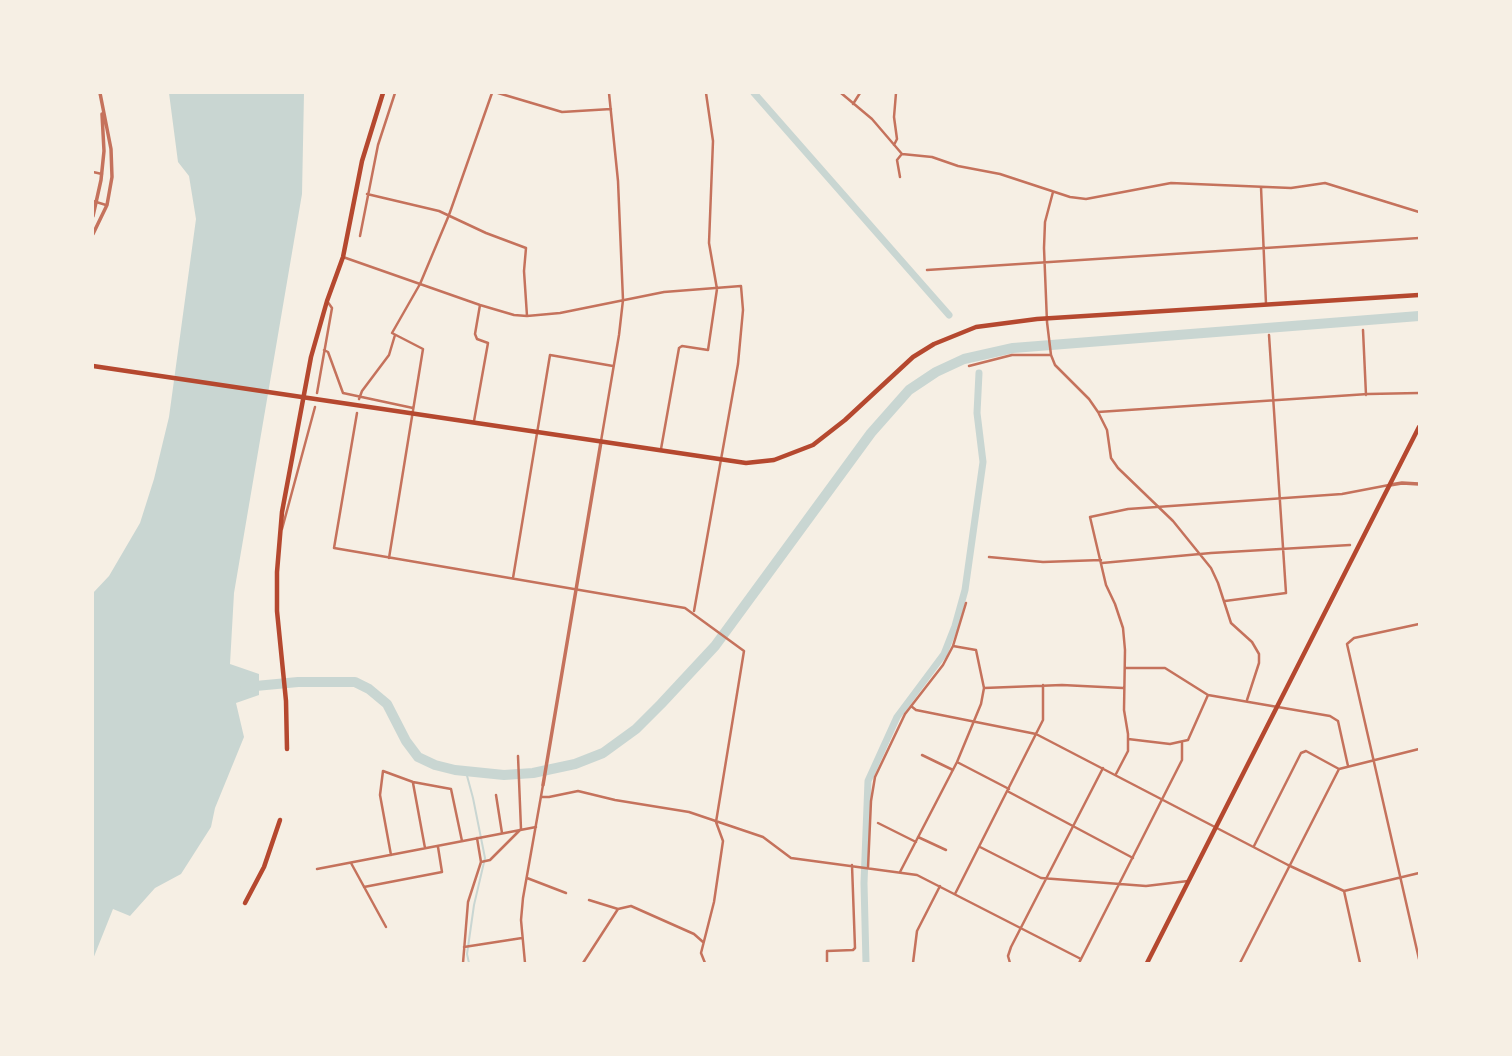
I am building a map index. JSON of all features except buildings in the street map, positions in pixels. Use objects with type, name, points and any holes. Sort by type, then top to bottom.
[{"type":"main road","points":[[287,749],[286,701],[277,611],[282,512],[302,398],[327,301],[343,257],[362,160],[383,93]]},
{"type":"main road","points":[[93,366],[302,398],[414,411],[474,424],[746,463],[774,460],[795,454],[827,436],[897,370],[934,344],[976,327],[1419,295]]},
{"type":"main road","points":[[1147,963],[1419,427]]},
{"type":"main road","points":[[245,903],[264,867],[280,820]]},
{"type":"street","points":[[93,216],[104,151],[100,93],[111,149],[112,177],[107,205],[93,234]]},
{"type":"street","points":[[360,236],[378,145],[395,93]]},
{"type":"street","points":[[389,558],[423,349],[392,333],[420,284],[449,215],[492,93]]},
{"type":"street","points":[[498,93],[562,112],[611,109]]},
{"type":"street","points":[[525,963],[521,920],[527,878],[623,300],[618,181],[610,93]]},
{"type":"street","points":[[661,452],[679,348],[682,346],[708,350],[717,289],[709,243],[713,141],[706,93]]},
{"type":"street","points":[[841,93],[872,119],[902,154],[932,157],[958,166],[1000,174],[1070,197],[1086,199],[1171,183],[1291,188],[1325,183],[1419,212]]},
{"type":"street","points":[[853,104],[860,93]]},
{"type":"street","points":[[894,145],[897,138],[894,117],[896,93]]},
{"type":"street","points":[[900,177],[897,160],[902,154]]},
{"type":"street","points":[[93,172],[102,174]]},
{"type":"street","points":[[1261,187],[1266,304]]},
{"type":"street","points":[[1053,192],[1045,222],[1044,263],[1050,353],[1055,365],[1089,399],[1098,412],[1107,430],[1111,458],[1202,554],[1218,583],[1231,623],[1252,642],[1259,654],[1259,663],[1247,700]]},
{"type":"street","points":[[368,194],[411,202],[526,248],[524,271],[527,316]]},
{"type":"street","points":[[95,202],[107,205]]},
{"type":"street","points":[[927,270],[1419,238]]},
{"type":"street","points":[[343,257],[480,305],[527,316],[560,313],[664,292],[741,286],[743,310],[738,363],[694,611]]},
{"type":"street","points":[[317,393],[332,308],[327,301]]},
{"type":"street","points":[[474,424],[488,343],[477,339],[475,334],[480,305]]},
{"type":"street","points":[[1363,330],[1366,394]]},
{"type":"street","points":[[359,397],[389,355],[395,335]]},
{"type":"street","points":[[1225,601],[1286,593],[1269,335]]},
{"type":"street","points":[[324,350],[328,352],[343,393],[414,411]]},
{"type":"street","points":[[969,366],[1012,355],[1050,353]]},
{"type":"street","points":[[513,578],[550,355],[613,366]]},
{"type":"street","points":[[1098,412],[1366,394],[1419,393]]},
{"type":"street","points":[[279,544],[314,407]]},
{"type":"street","points":[[357,413],[334,548],[685,608],[694,611],[744,651],[716,822],[723,841],[714,902],[701,953],[705,963]]},
{"type":"street","points":[[1116,774],[1128,751],[1124,710],[1123,628],[1106,585],[1090,517],[1158,507],[1342,494],[1402,483],[1419,484]]},
{"type":"street","points":[[989,558],[1044,562],[1102,561],[1350,545]]},
{"type":"street","points":[[868,868],[872,786],[905,714],[943,665],[953,646],[966,603]]},
{"type":"street","points":[[1419,624],[1354,638],[1348,644],[1419,959]]},
{"type":"street","points":[[900,872],[976,722],[984,688],[976,650],[953,646]]},
{"type":"street","points":[[1124,668],[1165,668],[1208,695],[1329,716],[1338,721],[1348,765]]},
{"type":"street","points":[[984,688],[1043,685],[1124,688]]},
{"type":"street","points":[[955,894],[1043,720],[1043,685]]},
{"type":"street","points":[[1128,738],[1157,744],[1182,743],[1191,737],[1208,695]]},
{"type":"street","points":[[911,706],[916,710],[1036,734],[1288,865],[1344,891],[1419,873]]},
{"type":"street","points":[[541,797],[578,791],[689,812],[763,837],[791,858],[917,875],[1080,961],[1182,760],[1182,743]]},
{"type":"street","points":[[1240,963],[1339,769],[1419,749]]},
{"type":"street","points":[[1254,846],[1301,753],[1306,751],[1339,769]]},
{"type":"street","points":[[922,754],[953,770]]},
{"type":"street","points":[[482,862],[489,860],[521,829],[518,756]]},
{"type":"street","points":[[957,762],[1133,858]]},
{"type":"street","points":[[1010,963],[1008,956],[1011,947],[1103,768]]},
{"type":"street","points":[[391,855],[380,795],[383,771],[413,782],[451,789],[462,841]]},
{"type":"street","points":[[413,782],[425,848]]},
{"type":"street","points":[[496,794],[502,833]]},
{"type":"street","points":[[878,823],[916,842]]},
{"type":"street","points":[[317,870],[536,827]]},
{"type":"street","points":[[919,836],[946,850]]},
{"type":"street","points":[[463,963],[470,891],[482,862],[480,837]]},
{"type":"street","points":[[365,887],[442,872],[438,846]]},
{"type":"street","points":[[980,847],[1047,879],[1146,886],[1188,881]]},
{"type":"street","points":[[351,863],[386,927]]},
{"type":"street","points":[[827,963],[827,951],[855,948],[852,865]]},
{"type":"street","points":[[527,878],[566,893]]},
{"type":"street","points":[[913,963],[917,931],[940,887]]},
{"type":"street","points":[[1344,891],[1360,963]]},
{"type":"street","points":[[589,900],[618,908],[631,906],[694,934],[703,942]]},
{"type":"street","points":[[583,963],[618,908]]},
{"type":"street","points":[[1413,929],[1419,928]]},
{"type":"street","points":[[464,947],[522,938]]},
{"type":"shaded area","points":[[169,93],[304,93],[302,194],[234,593],[230,664],[259,674],[259,695],[236,703],[244,737],[215,808],[211,827],[181,874],[155,888],[130,916],[113,909],[93,959],[93,593],[109,576],[140,523],[154,479],[169,417],[196,219],[189,176],[178,162]]},
{"type":"waterway","points":[[754,93],[949,315]]},
{"type":"waterway","points":[[245,687],[298,682],[355,682],[369,689],[387,704],[406,741],[418,757],[455,770],[504,775],[533,773],[575,764],[603,753],[636,729],[715,646],[871,433],[909,390],[936,372],[964,359],[1013,348],[1419,316]]},
{"type":"waterway","points":[[866,963],[864,883],[868,781],[897,717],[944,654],[965,590],[983,462],[977,413],[979,373]]},
{"type":"waterway","points":[[466,772],[485,858],[474,905],[467,954],[469,963]]}]
